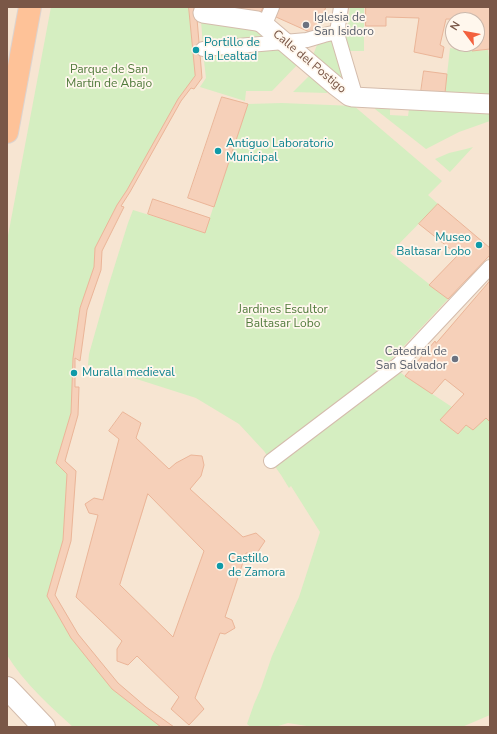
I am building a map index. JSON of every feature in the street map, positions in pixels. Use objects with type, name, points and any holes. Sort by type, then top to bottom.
[{"type":"highway","points":[[7,132],[30,7]]},
{"type":"street","points":[[341,7],[338,37],[356,98]]},
{"type":"street","name":"Calle del Postigo","points":[[203,10],[257,21],[268,16],[286,42],[349,96],[356,98],[490,104]]},
{"type":"street","points":[[204,49],[307,40],[324,34],[338,32]]},
{"type":"street","points":[[271,461],[399,364],[490,267]]},
{"type":"street","points":[[7,688],[44,727]]},
{"type":"shaded area","points":[[7,7],[490,7],[490,727],[7,727]]},
{"type":"green space","name":"Parque de San Martín de Abajo","points":[[51,7],[189,7],[195,76],[117,205],[95,248],[94,267],[80,308],[73,358],[71,413],[56,463],[67,474],[63,540],[47,596],[71,638],[112,689],[161,727],[73,727],[29,684],[7,655],[7,241]]},
{"type":"green space","points":[[350,7],[364,7],[364,51],[349,51],[346,37]]},
{"type":"green space","points":[[201,21],[259,30],[273,40],[203,45]]},
{"type":"green space","points":[[331,39],[345,83],[313,55],[319,40]]},
{"type":"green space","points":[[278,47],[299,63],[272,91],[246,91],[245,101],[200,87],[206,78],[203,52]]},
{"type":"green space","points":[[485,50],[488,50],[490,64],[490,94],[445,93],[450,52],[485,52]]},
{"type":"green space","points":[[312,73],[328,87],[327,93],[293,92]]},
{"type":"green space","name":"Jardines Escultor Baltasar Lobo","points":[[282,103],[354,106],[442,181],[428,195],[438,204],[390,253],[448,299],[388,363],[452,407],[441,420],[458,434],[466,425],[473,430],[486,418],[490,422],[490,715],[462,727],[313,727],[288,723],[275,727],[251,727],[247,724],[272,656],[299,597],[320,532],[291,486],[289,488],[264,451],[239,424],[196,398],[121,374],[103,372],[88,365],[89,354],[108,287],[133,210],[205,232],[248,104]]},
{"type":"green space","points":[[376,107],[390,108],[390,115],[408,116],[409,109],[490,111],[490,121],[459,132],[426,149],[375,109]]},
{"type":"green space","points":[[473,147],[450,172],[435,159],[449,153]]},
{"type":"building","name":"Muralla medieval","points":[[189,7],[196,7],[202,78],[194,89],[191,88],[181,101],[121,206],[124,207],[102,251],[101,270],[87,310],[80,361],[75,358],[75,387],[79,387],[78,415],[65,461],[76,471],[71,541],[55,595],[78,634],[118,683],[146,707],[174,727],[161,727],[112,689],[71,638],[47,596],[63,540],[67,474],[56,463],[71,413],[73,358],[80,308],[94,267],[95,248],[117,205],[178,99],[195,76]]},
{"type":"building","points":[[235,7],[263,7],[261,12]]},
{"type":"building","name":"Iglesia de San Isidoro","points":[[280,7],[326,7],[314,34],[276,17]]},
{"type":"building","points":[[366,7],[490,7],[490,49],[485,50],[485,12],[445,12],[445,23],[440,45],[444,47],[442,58],[414,52],[419,18],[386,17],[386,26],[366,26]]},
{"type":"building","points":[[424,71],[447,74],[445,93],[421,92]]},
{"type":"building","name":"Antiguo Laboratorio Municipal","points":[[222,97],[248,104],[214,207],[188,198]]},
{"type":"building","points":[[153,199],[210,218],[205,233],[148,214]]},
{"type":"building","points":[[438,204],[490,248],[490,255],[448,299],[429,285],[458,255],[419,224]]},
{"type":"building","name":"Catedral de San Salvador","points":[[490,281],[490,422],[486,418],[473,430],[466,425],[458,434],[440,420],[464,394],[445,379],[432,394],[405,376]]},
{"type":"building","name":"Castillo de Zamora","points":[[123,412],[141,423],[136,438],[169,469],[176,463],[191,455],[202,456],[204,465],[201,476],[190,489],[243,537],[256,533],[265,541],[257,553],[246,553],[225,617],[232,620],[235,628],[225,634],[220,633],[195,698],[204,709],[189,725],[171,709],[179,697],[137,656],[128,665],[117,661],[117,649],[122,641],[76,597],[98,515],[89,513],[85,504],[94,498],[103,500],[119,439],[109,431]],"holes":[[[148,494],[204,551],[173,637],[120,585]]]},
{"type":"place","name":"Iglesia de San Isidoro","points":[[306,25]]},
{"type":"place","name":"Portillo de la Lealtad","points":[[196,50]]},
{"type":"place","name":"Antiguo Laboratorio Municipal","points":[[218,151]]},
{"type":"place","name":"Museo Baltasar Lobo","points":[[479,245]]},
{"type":"place","name":"Catedral de San Salvador","points":[[455,359]]},
{"type":"place","name":"Muralla medieval","points":[[74,373]]},
{"type":"place","name":"Castillo de Zamora","points":[[220,566]]}]
